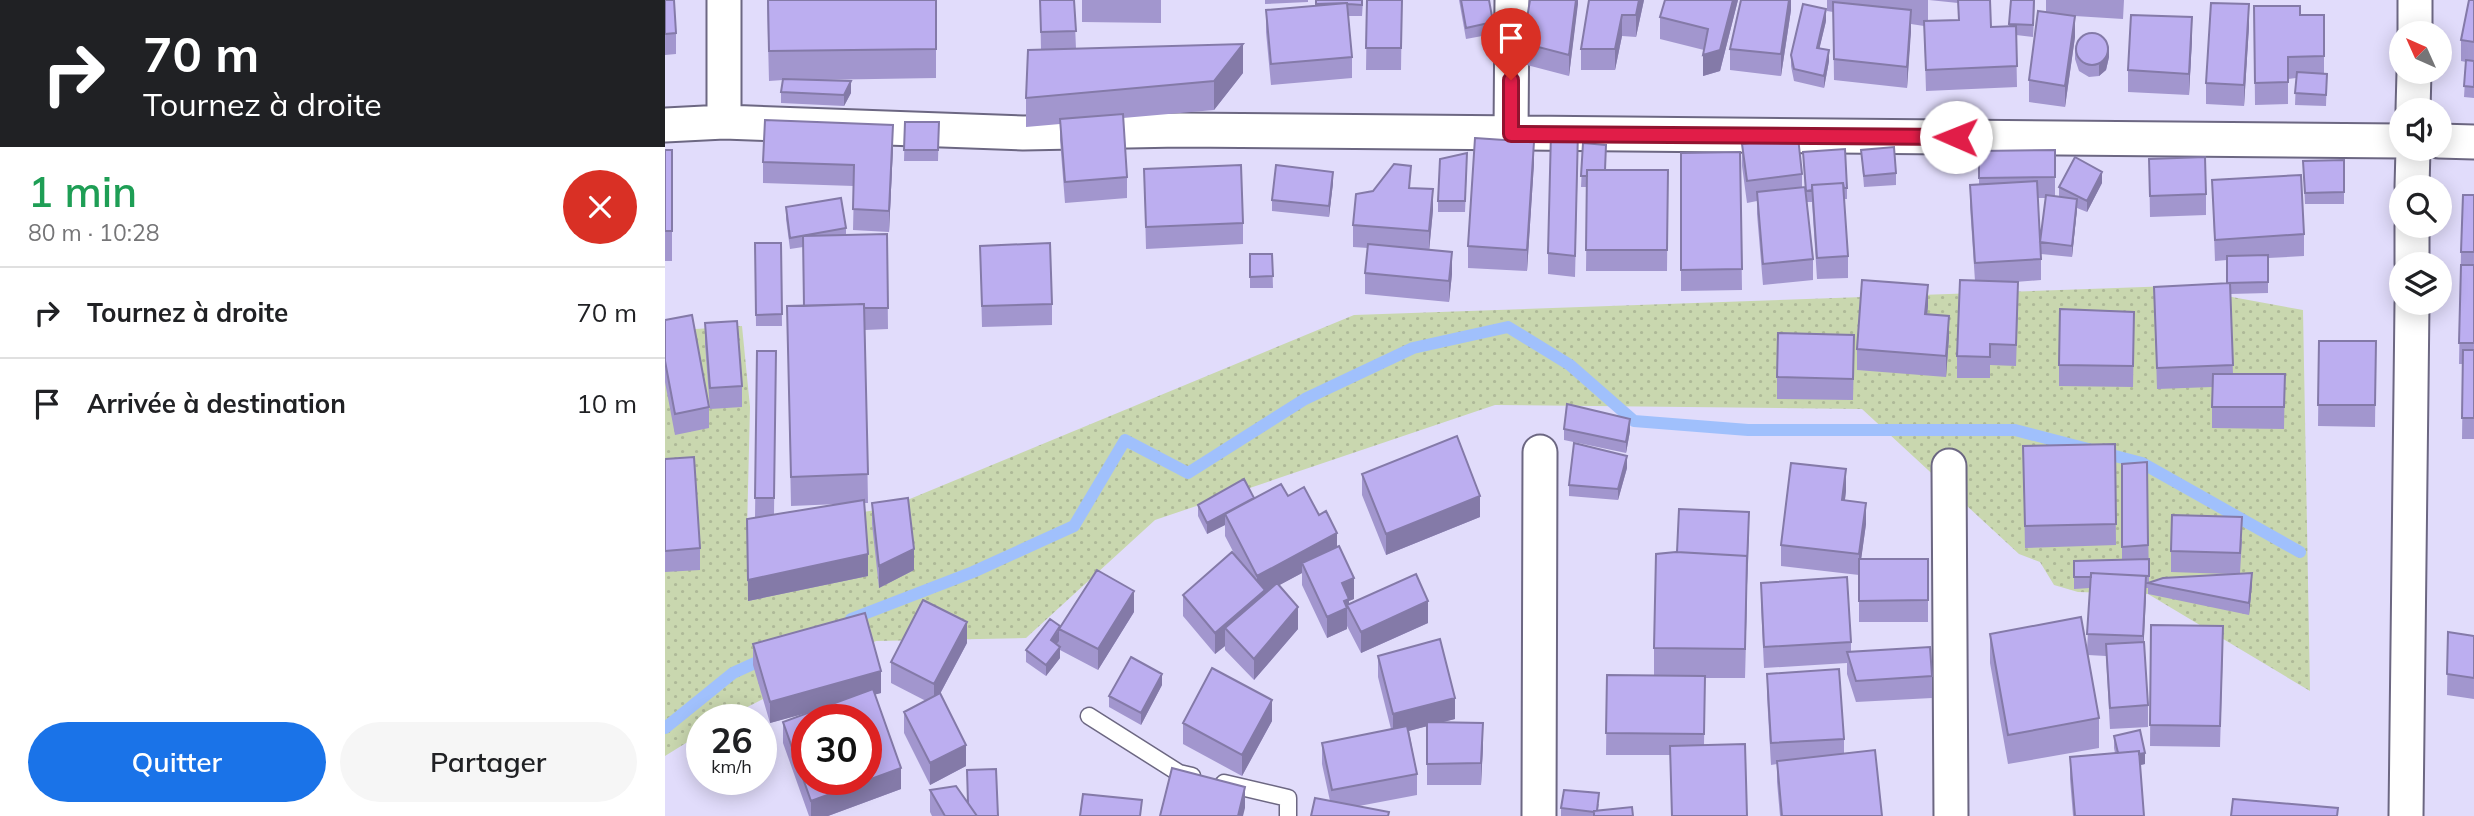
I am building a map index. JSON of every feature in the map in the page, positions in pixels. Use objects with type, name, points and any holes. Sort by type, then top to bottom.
[{"type":"street","points":[[724,0],[725,122]]},
{"type":"street","points":[[1511,134],[1512,0]]},
{"type":"street","points":[[2414,21],[2415,0]]},
{"type":"street","points":[[665,125],[725,122],[1023,133],[1180,130],[2389,141]]},
{"type":"street","points":[[2452,141],[2474,142]]},
{"type":"street","points":[[2406,816],[2411,315]]},
{"type":"street","points":[[1539,452],[1539,816]]},
{"type":"street","points":[[1949,466],[1951,816]]},
{"type":"lane","points":[[1089,716],[1179,773],[1288,798],[1288,816]]},
{"type":"green space","points":[[2172,286],[2303,310],[2310,691],[2148,594],[2078,592],[2054,585],[2040,562],[2019,554],[1862,409],[1495,405],[1155,520],[1026,638],[876,641],[753,704],[686,704],[686,743],[665,756],[665,331],[742,326],[750,407],[747,531],[888,508],[1354,315]]},
{"type":"building","points":[[665,0],[674,0],[676,33],[665,34]]},
{"type":"building","points":[[768,0],[936,0],[936,49],[769,51]]},
{"type":"building","points":[[1040,0],[1074,0],[1076,31],[1041,32]]},
{"type":"building","points":[[1316,0],[1362,0],[1362,5],[1316,4]]},
{"type":"building","points":[[1367,0],[1402,0],[1401,48],[1366,48]]},
{"type":"building","points":[[1461,0],[1489,0],[1493,22],[1466,28]]},
{"type":"building","points":[[1530,0],[1576,0],[1569,55],[1523,43]]},
{"type":"building","points":[[1589,0],[1639,0],[1636,15],[1622,15],[1615,49],[1581,49]]},
{"type":"building","points":[[1665,0],[1733,0],[1720,50],[1703,55],[1708,29],[1660,17]]},
{"type":"building","points":[[1741,0],[1789,0],[1781,54],[1730,49]]},
{"type":"building","points":[[1958,0],[1990,0],[1991,27],[2016,26],[2017,66],[1926,70],[1924,21],[1959,20]]},
{"type":"building","points":[[2011,0],[2034,0],[2033,25],[2009,24]]},
{"type":"building","points":[[2469,0],[2474,0],[2474,42],[2461,40]]},
{"type":"building","points":[[1833,2],[1911,10],[1907,67],[1834,59]]},
{"type":"building","points":[[1347,3],[1352,57],[1271,64],[1266,10]]},
{"type":"building","points":[[2211,3],[2249,4],[2244,85],[2206,83]]},
{"type":"building","points":[[1803,4],[1826,9],[1817,48],[1829,50],[1824,76],[1794,69],[1791,55]]},
{"type":"building","points":[[2254,6],[2300,6],[2300,15],[2324,15],[2324,56],[2288,57],[2288,82],[2255,83]]},
{"type":"building","points":[[2038,11],[2075,16],[2065,86],[2029,80]]},
{"type":"building","points":[[2131,15],[2192,17],[2189,74],[2128,70]]},
{"type":"building","points":[[2092,33],[2104,37],[2108,49],[2104,61],[2092,65],[2080,61],[2076,49],[2080,37]]},
{"type":"building","points":[[1243,44],[1214,81],[1026,98],[1028,50]]},
{"type":"building","points":[[2466,60],[2474,61],[2474,87],[2464,86]]},
{"type":"building","points":[[2297,72],[2327,74],[2326,95],[2295,93]]},
{"type":"building","points":[[783,79],[851,81],[844,95],[781,92]]},
{"type":"building","points":[[1123,114],[1127,177],[1065,182],[1060,119]]},
{"type":"building","points":[[765,120],[893,125],[889,211],[853,209],[854,165],[763,162]]},
{"type":"building","points":[[905,122],[939,122],[938,150],[904,150]]},
{"type":"building","points":[[1578,131],[1575,256],[1548,253],[1551,132]]},
{"type":"building","points":[[1798,137],[1802,174],[1747,181],[1742,144]]},
{"type":"building","points":[[1475,138],[1534,142],[1527,250],[1468,246]]},
{"type":"building","points":[[1583,143],[1606,145],[1605,170],[1587,170],[1587,176],[1581,176]]},
{"type":"building","points":[[1894,147],[1896,173],[1864,176],[1861,150]]},
{"type":"building","points":[[1845,149],[1847,188],[1844,188],[1843,183],[1812,185],[1812,190],[1806,191],[1803,152]]},
{"type":"building","points":[[665,150],[672,150],[672,231],[665,231]]},
{"type":"building","points":[[2055,150],[2055,177],[1979,178],[1979,151]]},
{"type":"building","points":[[1740,152],[1742,269],[1681,270],[1681,153]]},
{"type":"building","points":[[1467,153],[1465,201],[1438,201],[1440,159]]},
{"type":"building","points":[[2075,157],[2102,172],[2087,201],[2059,187]]},
{"type":"building","points":[[2205,157],[2206,194],[2150,196],[2149,159]]},
{"type":"building","points":[[2344,160],[2344,192],[2305,193],[2303,161]]},
{"type":"building","points":[[1394,164],[1411,166],[1409,188],[1433,189],[1429,231],[1353,225],[1356,194],[1373,191]]},
{"type":"building","points":[[1241,165],[1243,223],[1146,227],[1144,169]]},
{"type":"building","points":[[1276,165],[1333,172],[1329,206],[1272,200]]},
{"type":"building","points":[[1587,170],[1668,170],[1667,250],[1586,250]]},
{"type":"building","points":[[2301,175],[2304,234],[2215,240],[2212,180]]},
{"type":"building","points":[[2037,181],[2041,259],[1975,263],[1970,185]]},
{"type":"building","points":[[1843,183],[1848,256],[1817,258],[1812,185]]},
{"type":"building","points":[[1805,187],[1813,259],[1763,264],[1757,192]]},
{"type":"building","points":[[2046,195],[2077,199],[2072,246],[2040,242]]},
{"type":"building","points":[[2463,195],[2474,195],[2474,252],[2461,252]]},
{"type":"building","points":[[841,198],[846,228],[790,238],[786,207]]},
{"type":"building","points":[[887,234],[888,308],[864,308],[864,304],[804,306],[803,236]]},
{"type":"building","points":[[755,243],[781,243],[782,314],[756,315]]},
{"type":"building","points":[[1050,243],[1052,304],[982,306],[980,246]]},
{"type":"building","points":[[1368,244],[1452,252],[1449,281],[1365,273]]},
{"type":"building","points":[[1250,254],[1272,254],[1273,276],[1250,277]]},
{"type":"building","points":[[2268,255],[2268,282],[2227,283],[2227,256]]},
{"type":"building","points":[[2461,265],[2474,265],[2474,343],[2459,343]]},
{"type":"building","points":[[1862,280],[1928,285],[1925,314],[1949,316],[1946,356],[1857,349]]},
{"type":"building","points":[[1960,280],[2018,282],[2016,345],[1990,344],[1990,357],[1957,356]]},
{"type":"building","points":[[2230,283],[2233,365],[2157,368],[2154,287]]},
{"type":"building","points":[[864,304],[868,474],[791,477],[787,306]]},
{"type":"building","points":[[2060,309],[2134,312],[2133,366],[2059,365]]},
{"type":"building","points":[[692,315],[709,407],[675,414],[665,361],[665,320]]},
{"type":"building","points":[[737,321],[742,386],[710,388],[705,323]]},
{"type":"building","points":[[1778,333],[1854,335],[1853,379],[1777,377]]},
{"type":"building","points":[[2319,341],[2376,341],[2375,405],[2318,405]]},
{"type":"building","points":[[2463,350],[2474,350],[2474,418],[2462,418]]},
{"type":"building","points":[[757,351],[776,351],[774,498],[755,498]]},
{"type":"building","points":[[2213,374],[2285,374],[2284,407],[2212,407]]},
{"type":"building","points":[[1567,404],[1630,419],[1626,442],[1564,429]]},
{"type":"building","points":[[1457,436],[1480,496],[1386,534],[1362,474]]},
{"type":"building","points":[[1574,443],[1627,456],[1618,489],[1569,485]]},
{"type":"building","points":[[2115,444],[2116,524],[2025,526],[2023,446]]},
{"type":"building","points":[[694,457],[700,548],[665,551],[665,459]]},
{"type":"building","points":[[2147,462],[2148,545],[2122,547],[2122,464]]},
{"type":"building","points":[[1791,463],[1846,469],[1842,500],[1866,503],[1859,554],[1781,545]]},
{"type":"building","points":[[1244,479],[1254,498],[1207,523],[1198,505]]},
{"type":"building","points":[[1281,484],[1288,496],[1304,487],[1319,515],[1326,511],[1337,533],[1257,576],[1225,514]]},
{"type":"building","points":[[908,498],[914,549],[879,566],[872,503]]},
{"type":"building","points":[[864,500],[868,554],[748,580],[747,519]]},
{"type":"building","points":[[1679,509],[1749,512],[1747,564],[1747,556],[1677,552]]},
{"type":"building","points":[[2172,515],[2242,517],[2240,553],[2171,551]]},
{"type":"building","points":[[1339,546],[1354,578],[1342,583],[1349,599],[1344,601],[1347,608],[1327,617],[1302,563]]},
{"type":"building","points":[[1232,552],[1265,590],[1215,633],[1183,595]]},
{"type":"building","points":[[1676,552],[1747,556],[1745,649],[1654,648],[1656,554]]},
{"type":"building","points":[[1859,559],[1928,559],[1928,600],[1859,601]]},
{"type":"building","points":[[2149,559],[2149,576],[2091,573],[2091,577],[2074,577],[2074,561]]},
{"type":"building","points":[[1097,570],[1134,591],[1098,649],[1059,629]]},
{"type":"building","points":[[2091,573],[2146,576],[2143,636],[2087,634]]},
{"type":"building","points":[[2252,573],[2249,603],[2148,583],[2163,578]]},
{"type":"building","points":[[1416,574],[1428,601],[1361,632],[1347,605]]},
{"type":"building","points":[[1847,577],[1851,642],[1764,647],[1761,583]]},
{"type":"building","points":[[1277,583],[1298,607],[1254,659],[1225,628]]},
{"type":"building","points":[[923,600],[967,622],[934,684],[891,662]]},
{"type":"building","points":[[865,613],[881,671],[770,702],[753,644]]},
{"type":"building","points":[[2081,617],[2099,718],[2008,735],[1990,634]]},
{"type":"building","points":[[1050,619],[1060,626],[1051,640],[1060,647],[1046,665],[1026,650]]},
{"type":"building","points":[[2151,625],[2223,626],[2220,726],[2150,725]]},
{"type":"building","points":[[2448,632],[2474,636],[2474,678],[2447,674]]},
{"type":"building","points":[[1440,639],[1455,698],[1393,714],[1378,656]]},
{"type":"building","points":[[2144,642],[2148,705],[2110,708],[2106,644]]},
{"type":"building","points":[[1930,647],[1932,676],[1856,681],[1847,652]]},
{"type":"building","points":[[1131,657],[1162,674],[1141,713],[1109,696]]},
{"type":"building","points":[[1212,668],[1272,700],[1242,755],[1183,723]]},
{"type":"building","points":[[1839,669],[1844,739],[1771,743],[1767,674]]},
{"type":"building","points":[[1607,675],[1705,676],[1704,734],[1606,733]]},
{"type":"building","points":[[873,689],[878,704],[832,704]]},
{"type":"building","points":[[940,693],[966,745],[930,763],[904,712]]},
{"type":"building","points":[[882,714],[901,768],[882,775]]},
{"type":"building","points":[[791,719],[791,745],[783,722]]},
{"type":"building","points":[[1427,722],[1483,723],[1481,763],[1427,764]]},
{"type":"building","points":[[1407,726],[1417,774],[1332,790],[1322,743]]},
{"type":"building","points":[[2140,730],[2145,753],[2118,753],[2114,736]]},
{"type":"building","points":[[1745,744],[1747,816],[1672,816],[1670,746]]},
{"type":"building","points":[[1875,750],[1882,816],[1782,816],[1777,761]]},
{"type":"building","points":[[2139,751],[2144,816],[2075,816],[2070,757]]},
{"type":"building","points":[[1172,768],[1245,787],[1238,816],[1160,816]]},
{"type":"building","points":[[996,769],[998,816],[977,816],[968,803],[967,770]]},
{"type":"building","points":[[956,786],[977,816],[945,816],[930,790]]},
{"type":"building","points":[[1564,790],[1599,793],[1597,810],[1594,812],[1561,808]]},
{"type":"building","points":[[1083,794],[1142,800],[1140,816],[1080,816]]},
{"type":"building","points":[[809,795],[827,795],[811,801]]},
{"type":"building","points":[[1315,798],[1389,812],[1388,816],[1311,816]]},
{"type":"building","points":[[2233,799],[2338,808],[2337,816],[2231,816]]},
{"type":"building","points":[[1632,807],[1633,816],[1594,816],[1594,811]]},
{"type":"waterway","points":[[851,619],[973,572],[1074,526],[1125,440],[1188,473],[1305,399],[1413,348],[1508,327],[1570,365],[1634,421],[1748,430],[2015,430],[2142,463],[2300,552]]},
{"type":"waterway","points":[[665,728],[733,673],[768,657]]},
{"type":"route","points":[[1511,80],[1511,134],[1956,137]]}]
